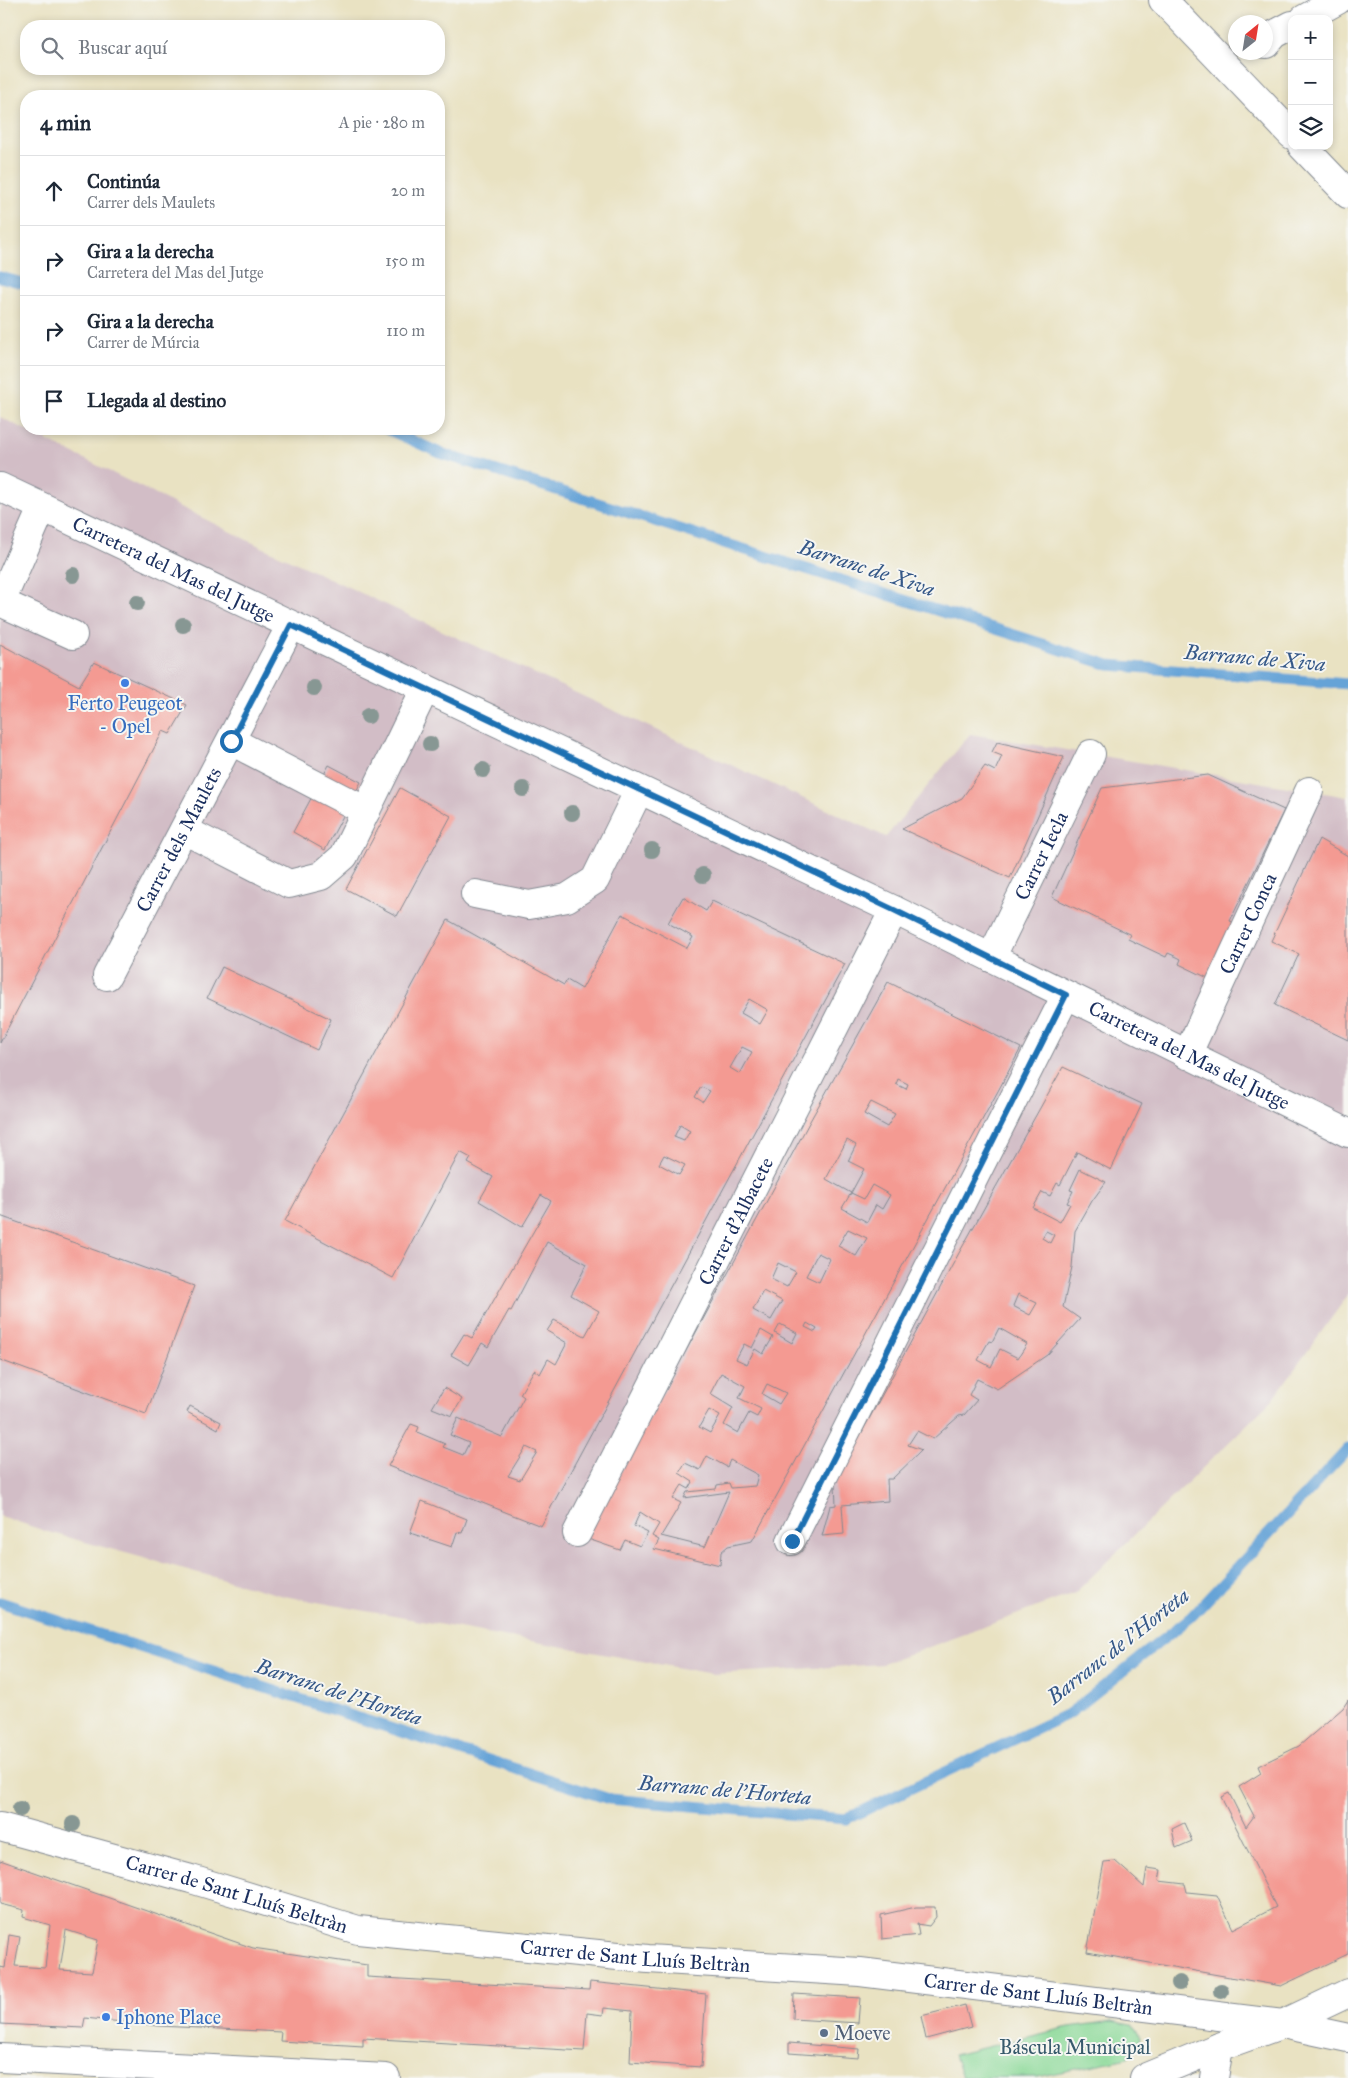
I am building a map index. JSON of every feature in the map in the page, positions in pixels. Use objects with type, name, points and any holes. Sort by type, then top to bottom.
[{"type":"street","points":[[1163,0],[1288,131]]},
{"type":"street","points":[[1311,15],[1338,0]]},
{"type":"street","points":[[1273,36],[1288,27]]},
{"type":"street","points":[[1236,76],[1251,60]]},
{"type":"street","points":[[1306,150],[1348,194]]},
{"type":"street","name":"Carretera del Mas del Jutge","points":[[0,488],[894,910],[1348,1134]]},
{"type":"street","points":[[42,508],[0,602],[73,635]]},
{"type":"street","name":"Carrer dels Maulets","points":[[107,976],[291,625]]},
{"type":"street","points":[[184,830],[289,884],[321,876],[344,856],[425,689]]},
{"type":"street","points":[[231,741],[366,811]]},
{"type":"street","name":"Carrer Iecla","points":[[990,958],[1091,754]]},
{"type":"street","points":[[475,894],[529,904],[567,898],[596,880],[639,790]]},
{"type":"street","name":"Carrer Conca","points":[[1187,1055],[1309,791]]},
{"type":"street","name":"Carrer d'Albacete","points":[[577,1533],[894,910]]},
{"type":"street","points":[[792,1541],[1066,995]]},
{"type":"street","name":"Carrer de Sant Lluís Beltràn","points":[[0,1827],[190,1880],[358,1930],[648,1959],[860,1972],[966,1983],[1284,2024],[1348,2038]]},
{"type":"street","points":[[1144,2078],[1219,2047],[1284,2024],[1348,1993]]},
{"type":"street","points":[[1214,2078],[1219,2047]]},
{"type":"street","points":[[0,2058],[98,2071],[386,2078]]},
{"type":"shaded area","points":[[0,417],[20,427],[20,435],[36,435],[249,541],[886,837],[970,734],[1348,797],[1348,1295],[1273,1399],[1075,1593],[883,1664],[713,1674],[284,1596],[48,1532],[0,1516]]},
{"type":"green space","name":"Báscula Municipal","points":[[1112,2021],[1132,2025],[1141,2037],[1138,2049],[1128,2058],[1037,2077],[962,2078],[954,2055],[1069,2027]]},
{"type":"building","points":[[0,644],[79,686],[94,662],[187,705],[170,734],[163,731],[0,1043]]},
{"type":"building","points":[[997,742],[1064,757],[1010,878],[902,829],[962,798],[985,766],[995,771],[1002,756],[992,752]]},
{"type":"building","points":[[329,765],[361,782],[325,850],[293,832]]},
{"type":"building","points":[[1208,775],[1284,810],[1230,921],[1235,923],[1208,978],[1179,964],[1181,959],[1168,953],[1166,957],[1128,939],[1131,935],[1052,897],[1102,788]]},
{"type":"building","points":[[400,788],[451,816],[397,916],[346,889]]},
{"type":"building","points":[[1319,839],[1348,856],[1348,1040],[1275,1005],[1299,954],[1271,941]]},
{"type":"building","points":[[683,897],[706,911],[712,901],[845,964],[541,1526],[388,1466],[411,1424],[419,1427],[417,1432],[445,1444],[443,1447],[463,1455],[469,1443],[450,1435],[458,1418],[502,1437],[524,1397],[520,1394],[534,1370],[540,1374],[548,1359],[556,1364],[567,1343],[547,1331],[554,1320],[585,1336],[599,1311],[571,1295],[587,1264],[547,1242],[511,1311],[509,1310],[488,1347],[482,1343],[469,1365],[451,1355],[464,1334],[472,1338],[551,1201],[541,1195],[522,1227],[479,1201],[493,1177],[468,1163],[471,1158],[460,1152],[393,1278],[285,1221],[448,920],[564,985],[567,980],[582,989],[622,914],[687,948],[693,937],[668,923]],"holes":[[[749,999],[768,1010],[760,1024],[741,1013]],[[742,1047],[752,1052],[740,1074],[730,1068]],[[701,1087],[710,1091],[703,1102],[695,1097]],[[680,1125],[690,1131],[684,1141],[674,1137]],[[664,1155],[685,1165],[679,1175],[659,1164]],[[526,1447],[537,1452],[520,1480],[508,1476]]]},
{"type":"building","points":[[222,967],[331,1019],[317,1050],[207,998]]},
{"type":"building","points":[[888,982],[1021,1048],[752,1541],[728,1546],[721,1552],[720,1565],[654,1549],[659,1540],[652,1536],[659,1524],[640,1512],[634,1526],[648,1533],[640,1546],[625,1540],[620,1550],[585,1538],[810,1121]],"holes":[[[898,1079],[908,1084],[906,1089],[896,1084]],[[871,1102],[895,1114],[887,1127],[864,1114]],[[847,1140],[856,1145],[848,1161],[864,1169],[851,1193],[826,1179]],[[872,1185],[890,1195],[882,1209],[876,1205],[867,1222],[842,1208],[851,1193],[864,1199]],[[848,1229],[867,1238],[856,1256],[838,1246]],[[818,1253],[830,1259],[819,1282],[806,1276]],[[778,1263],[796,1272],[787,1287],[771,1279]],[[763,1291],[782,1301],[771,1320],[753,1310]],[[807,1323],[817,1329],[815,1332],[805,1327]],[[780,1324],[797,1333],[792,1343],[775,1333]],[[761,1330],[773,1337],[763,1354],[755,1349],[747,1364],[736,1359],[744,1344],[752,1348]],[[721,1373],[745,1386],[739,1398],[761,1409],[757,1417],[749,1413],[738,1433],[724,1425],[733,1408],[710,1394]],[[767,1384],[786,1393],[779,1404],[762,1394]],[[709,1410],[720,1416],[710,1433],[699,1427]],[[707,1456],[727,1467],[730,1460],[758,1475],[755,1486],[731,1488],[729,1483],[717,1485],[716,1489],[687,1492],[684,1498],[729,1492],[705,1547],[661,1536],[681,1503],[673,1499],[682,1485],[689,1489],[693,1482],[679,1473],[685,1463],[700,1470]]]},
{"type":"building","points":[[1063,1067],[1142,1104],[1111,1170],[1077,1152],[1060,1185],[1057,1183],[1050,1196],[1042,1192],[1033,1208],[1060,1222],[1070,1204],[1067,1203],[1073,1191],[1070,1190],[1080,1169],[1106,1182],[1092,1201],[1075,1231],[1072,1267],[1063,1307],[1080,1319],[1047,1355],[997,1389],[977,1379],[969,1395],[977,1400],[964,1415],[959,1416],[933,1439],[917,1431],[908,1445],[922,1450],[892,1479],[887,1479],[888,1501],[842,1505],[844,1534],[822,1536],[830,1506],[836,1505],[835,1484],[959,1253]],"holes":[[[1046,1231],[1054,1235],[1050,1243],[1042,1238]],[[1018,1294],[1037,1303],[1030,1315],[1013,1306]],[[999,1328],[1027,1344],[1018,1358],[1000,1349],[991,1367],[978,1360],[989,1341],[992,1342]]]},
{"type":"building","points":[[0,1216],[194,1286],[146,1414],[0,1360]]},
{"type":"building","points":[[444,1388],[462,1399],[452,1416],[432,1408]]},
{"type":"building","points":[[190,1406],[221,1422],[218,1429],[187,1412]]},
{"type":"building","points":[[422,1501],[467,1519],[462,1533],[457,1532],[452,1547],[410,1533]]},
{"type":"building","points":[[1348,1700],[1348,1954],[1281,1986],[1087,1952],[1104,1862],[1115,1861],[1144,1887],[1147,1868],[1161,1870],[1159,1881],[1185,1884],[1187,1892],[1217,1895],[1233,1929],[1276,1907],[1221,1797],[1229,1793],[1246,1827],[1254,1816],[1239,1787],[1261,1773],[1258,1766],[1299,1746],[1343,1708]]},
{"type":"building","points":[[1184,1823],[1192,1841],[1176,1848],[1172,1829]]},
{"type":"building","points":[[0,1860],[253,1948],[367,1965],[367,1977],[589,1990],[590,1982],[706,1994],[701,2067],[630,2062],[632,2011],[604,2008],[603,2015],[587,2013],[584,2051],[363,2038],[363,2046],[280,2041],[281,2032],[159,2026],[85,2018],[83,2028],[0,2024],[0,1967],[5,1968],[9,1935],[20,1937],[15,1966],[45,1968],[50,1925],[23,1917],[24,1910],[0,1904]],"holes":[[[66,1930],[98,1940],[92,1972],[60,1970]]]},
{"type":"building","points":[[916,1907],[935,1907],[936,1917],[929,1926],[917,1924],[919,1935],[882,1939],[881,1915]]},
{"type":"building","points":[[794,1994],[860,1998],[858,2023],[793,2019]]},
{"type":"building","name":"Báscula Municipal","points":[[965,2005],[971,2027],[926,2039],[921,2016]]},
{"type":"building","points":[[789,2043],[859,2049],[858,2058],[789,2053]]},
{"type":"waterway","name":"Barranc de Xiva","points":[[0,277],[20,282]]},
{"type":"waterway","name":"Barranc de Xiva","points":[[400,435],[440,453],[1109,665],[1348,684]]},
{"type":"waterway","name":"Barranc de l'Horteta","points":[[0,1602],[609,1799],[846,1819],[1070,1713],[1191,1617],[1348,1449]]},
{"type":"place","name":"Ferto Peugeot - Opel","points":[[125,683]]},
{"type":"place","name":"Iphone Place","points":[[106,2017]]},
{"type":"place","name":"Moeve","points":[[824,2033]]},
{"type":"route","points":[[231,741],[291,625],[894,910],[1066,995],[792,1541]]}]
